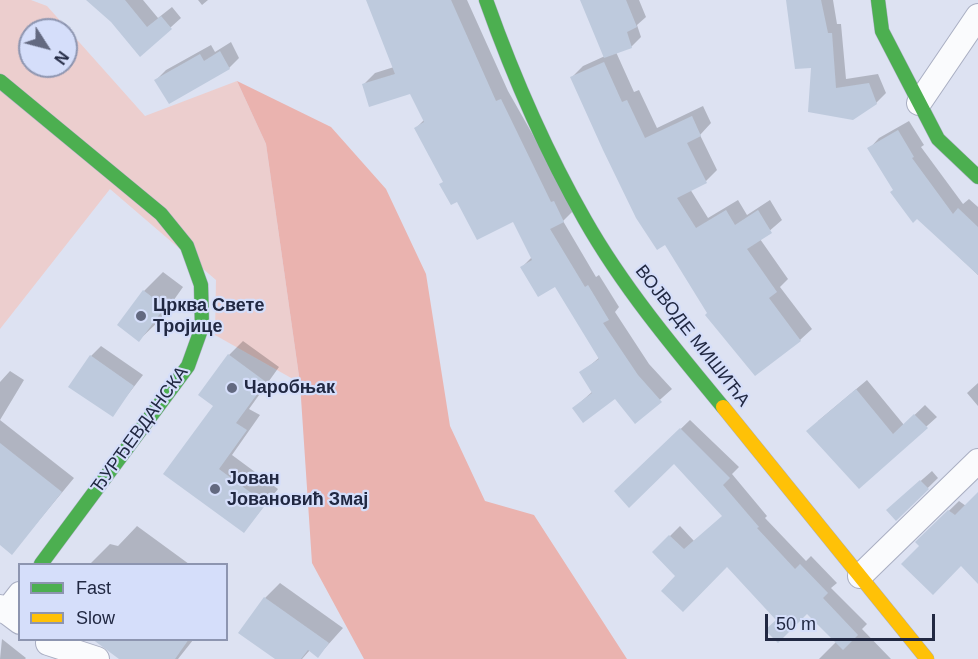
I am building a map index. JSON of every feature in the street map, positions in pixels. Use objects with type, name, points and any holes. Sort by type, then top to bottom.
[{"type":"street","name":"ВОЈВОДЕ МИШИЋА","points":[[486,0],[516,83],[585,221],[656,325],[927,659]]},
{"type":"street","points":[[878,0],[882,31],[938,139],[978,177]]},
{"type":"street","points":[[919,104],[978,16]]},
{"type":"street","name":"ЂУРЂЕВДАНСКА","points":[[0,81],[161,214],[187,246],[201,285],[202,327],[188,366],[42,563]]},
{"type":"street","points":[[860,576],[978,461]]},
{"type":"street","points":[[49,647],[97,659]]},
{"type":"shaded area","points":[[0,0],[31,0],[47,6],[58,18],[18,18],[18,78],[78,78],[78,41],[145,116],[237,81],[266,144],[300,383],[215,335],[216,280],[110,189],[0,329]]},
{"type":"shaded area","points":[[237,81],[331,127],[386,189],[426,274],[450,426],[485,501],[534,515],[627,659],[364,659],[312,563],[300,383],[266,144]]},
{"type":"building","points":[[86,0],[125,0],[147,27],[161,16],[172,29],[140,57],[111,22]]},
{"type":"building","points":[[366,0],[451,0],[496,101],[501,99],[551,202],[554,201],[564,222],[550,229],[585,287],[588,285],[609,320],[603,323],[638,375],[662,402],[635,424],[615,399],[583,423],[572,408],[592,393],[579,372],[599,359],[555,287],[538,297],[520,267],[532,260],[513,222],[477,240],[457,202],[451,205],[439,184],[443,182],[414,128],[424,122],[410,94],[369,107],[362,84],[395,74]]},
{"type":"building","points":[[580,0],[626,0],[637,27],[627,32],[632,48],[604,58]]},
{"type":"building","points":[[786,0],[821,0],[828,33],[832,33],[836,88],[869,83],[877,104],[853,120],[808,112],[811,68],[795,69]]},
{"type":"building","points":[[220,51],[230,69],[169,104],[154,80],[200,54],[204,61]]},
{"type":"building","points":[[604,62],[622,102],[627,100],[645,138],[692,116],[701,136],[687,143],[707,183],[677,198],[696,228],[726,210],[735,225],[758,210],[772,233],[747,249],[777,292],[769,298],[801,341],[755,376],[705,315],[707,313],[665,245],[657,250],[636,218],[603,150],[570,77]]},
{"type":"building","points":[[898,130],[914,157],[912,158],[953,214],[958,208],[978,227],[978,275],[917,219],[913,223],[890,192],[893,190],[867,148]]},
{"type":"building","name":"Црква Свете Тројице","points":[[143,290],[165,307],[139,342],[117,325]]},
{"type":"building","points":[[228,354],[266,382],[236,423],[247,430],[219,469],[266,504],[244,533],[163,474],[213,406],[198,395]]},
{"type":"building","points":[[90,355],[134,386],[113,417],[68,387]]},
{"type":"building","points":[[856,389],[893,434],[914,414],[928,428],[859,489],[806,431]]},
{"type":"building","points":[[680,428],[730,478],[723,485],[759,527],[757,528],[795,569],[800,564],[828,593],[823,598],[858,635],[843,650],[807,614],[778,643],[765,630],[776,620],[727,567],[683,612],[661,591],[675,576],[652,552],[669,535],[684,549],[722,516],[674,464],[629,508],[614,491]]},
{"type":"building","points":[[0,443],[62,492],[12,555],[0,545]]},
{"type":"building","points":[[920,480],[929,489],[896,521],[886,510]]},
{"type":"building","points":[[978,492],[978,584],[961,566],[933,595],[901,564],[919,546],[915,542],[948,510],[955,515]]},
{"type":"building","points":[[264,597],[329,643],[318,658],[308,650],[301,659],[275,659],[238,633]]},
{"type":"building","points":[[95,641],[188,641],[175,659],[119,659]]},
{"type":"traffic: fast","points":[[486,0],[531,112],[556,167],[585,220],[632,293],[723,407]]},
{"type":"traffic: fast","points":[[878,0],[882,31],[938,139],[978,177]]},
{"type":"traffic: fast","points":[[0,81],[161,214],[187,246],[201,285],[202,327],[188,366],[42,563]]},
{"type":"traffic: slow","points":[[723,407],[927,659]]},
{"type":"place","name":"Црква Свете Тројице","points":[[141,316]]},
{"type":"place","name":"Чаробњак","points":[[232,388]]},
{"type":"place","name":"Јован Јовановић Змај","points":[[215,489]]}]
